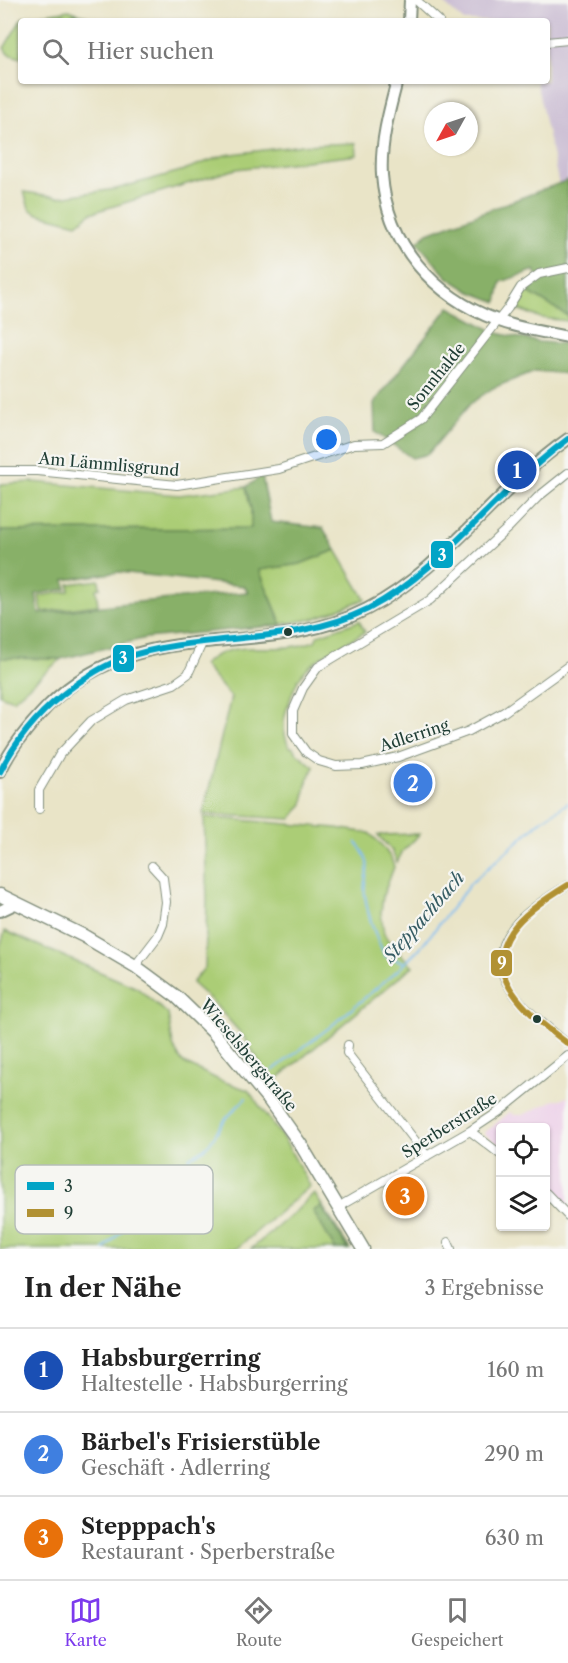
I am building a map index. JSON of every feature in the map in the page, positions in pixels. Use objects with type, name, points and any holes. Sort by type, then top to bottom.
[{"type":"main road","name":"Wieselsbergstraße","points":[[0,895],[84,936],[135,966],[177,997],[213,1032],[301,1145],[363,1249]]},
{"type":"street","points":[[409,18],[410,0]]},
{"type":"street","points":[[416,0],[436,18]]},
{"type":"street","points":[[550,42],[568,40]]},
{"type":"street","points":[[396,84],[384,143],[382,174],[393,227],[412,260],[432,281],[468,307],[497,321],[568,337]]},
{"type":"street","name":"Sonnhalde","points":[[354,444],[383,443],[421,419],[508,308],[521,286],[539,274],[568,268]]},
{"type":"street","points":[[0,772],[28,727],[63,691],[86,675],[115,660],[137,652],[203,641],[288,634],[340,621],[368,609],[408,583],[520,477],[568,439]]},
{"type":"street","name":"Am Lämmlisgrund","points":[[0,471],[37,471],[177,485],[279,469],[354,444]]},
{"type":"street","name":"Adlerring","points":[[568,473],[538,497],[430,600],[318,667],[303,688],[293,711],[293,734],[306,752],[319,761],[336,766],[362,765],[398,757],[469,731],[504,712],[568,666]]},
{"type":"street","points":[[39,809],[39,790],[60,754],[91,721],[126,700],[174,684],[188,674],[203,641]]},
{"type":"street","points":[[135,966],[158,936],[163,924],[166,902],[163,878],[152,866]]},
{"type":"street","points":[[568,885],[533,907],[515,923],[501,950],[501,966],[511,992],[568,1044]]},
{"type":"street","points":[[0,911],[17,903]]},
{"type":"street","points":[[348,1045],[347,1053],[427,1156]]},
{"type":"street","name":"Sperberstraße","points":[[339,1207],[470,1131],[505,1107],[568,1056]]},
{"type":"street","points":[[470,1131],[496,1150]]},
{"type":"street","points":[[550,1196],[568,1216]]},
{"type":"shaded area","points":[[440,0],[568,0],[568,180],[559,185],[537,84],[550,84],[550,18],[461,18]]},
{"type":"shaded area","points":[[568,1097],[568,1210],[550,1191],[550,1123],[496,1123],[510,1112],[514,1115],[523,1115],[552,1101]]},
{"type":"shaded area","points":[[496,1123],[496,1143],[484,1133]]},
{"type":"green space","points":[[69,10],[90,18],[22,18]]},
{"type":"green space","points":[[64,14],[67,17],[74,14],[87,18],[31,18]]},
{"type":"green space","points":[[18,25],[18,57],[8,54],[4,48]]},
{"type":"green space","points":[[356,143],[357,155],[236,169],[91,213],[77,224],[35,213],[29,208],[24,192],[59,197],[116,189],[181,171],[225,155],[303,145]]},
{"type":"green space","points":[[568,180],[568,316],[523,289],[538,278],[535,270],[501,282],[497,302],[469,291],[447,277],[417,242],[428,233]]},
{"type":"green space","points":[[523,289],[568,316],[568,321],[541,318],[512,307]]},
{"type":"green space","points":[[449,307],[497,333],[539,342],[568,344],[568,374],[535,371],[493,388],[470,404],[428,454],[412,458],[375,432],[374,403]]},
{"type":"green space","points":[[262,476],[271,522],[323,528],[336,550],[300,564],[259,570],[282,625],[146,638],[61,659],[0,658],[0,531],[251,528],[251,509],[246,487]],"holes":[[[119,572],[244,586],[248,592],[39,614],[36,594],[66,589],[65,580]]]},
{"type":"green space","points":[[33,482],[179,495],[246,487],[252,528],[0,531],[0,484]]},
{"type":"green space","points":[[336,550],[365,599],[313,619],[282,624],[259,570],[300,564]]},
{"type":"green space","points":[[99,580],[100,588],[96,589],[98,605],[42,612],[39,596],[69,591],[69,584]]},
{"type":"green space","points":[[359,621],[365,632],[324,655],[309,667],[296,683],[287,709],[284,725],[289,747],[292,747],[314,767],[306,784],[303,804],[291,819],[203,814],[231,697],[203,665],[213,657],[236,649],[306,644],[315,641],[318,635]]},
{"type":"green space","points":[[0,658],[61,659],[13,700],[0,695]]},
{"type":"green space","points":[[204,817],[369,833],[381,844],[391,858],[394,867],[383,896],[381,913],[384,934],[392,946],[413,966],[272,1083],[244,1037],[211,1000],[192,983],[205,967],[207,899]]},
{"type":"green space","points":[[420,834],[403,851],[397,862],[392,851],[378,835]]},
{"type":"green space","points":[[5,931],[137,988],[168,1014],[173,1045],[182,1062],[219,1080],[248,1090],[285,1141],[310,1186],[236,1249],[0,1249],[0,947]]},
{"type":"green space","points":[[314,1193],[350,1249],[251,1249],[296,1211]]},
{"type":"green space","points":[[321,1206],[348,1249],[335,1249],[313,1211]]},
{"type":"waterway","name":"Steppachbach","points":[[272,1071],[330,1027],[398,970],[422,946],[471,883],[542,820],[568,803]]},
{"type":"waterway","points":[[356,842],[366,859],[365,896],[370,919],[379,942],[385,956],[406,963]]},
{"type":"waterway","name":"Steppachbach","points":[[188,1165],[190,1157],[208,1145],[226,1119],[246,1098]]},
{"type":"waterway","name":"Steppachbach","points":[[104,1249],[118,1234]]},
{"type":"transit line","name":"3","points":[[0,772],[19,740],[43,712],[84,679],[116,661],[185,644],[308,629],[339,621],[386,599],[434,562],[520,479],[568,439]]},
{"type":"transit line","name":"9","points":[[568,885],[522,918],[511,931],[504,946],[501,962],[505,979],[522,1005],[568,1044]]},
{"type":"place","name":"Habsburgerring","points":[[517,470]]},
{"type":"place","name":"Bärbel's Frisierstüble","points":[[413,783]]},
{"type":"place","name":"Stepppach's","points":[[405,1196]]}]
